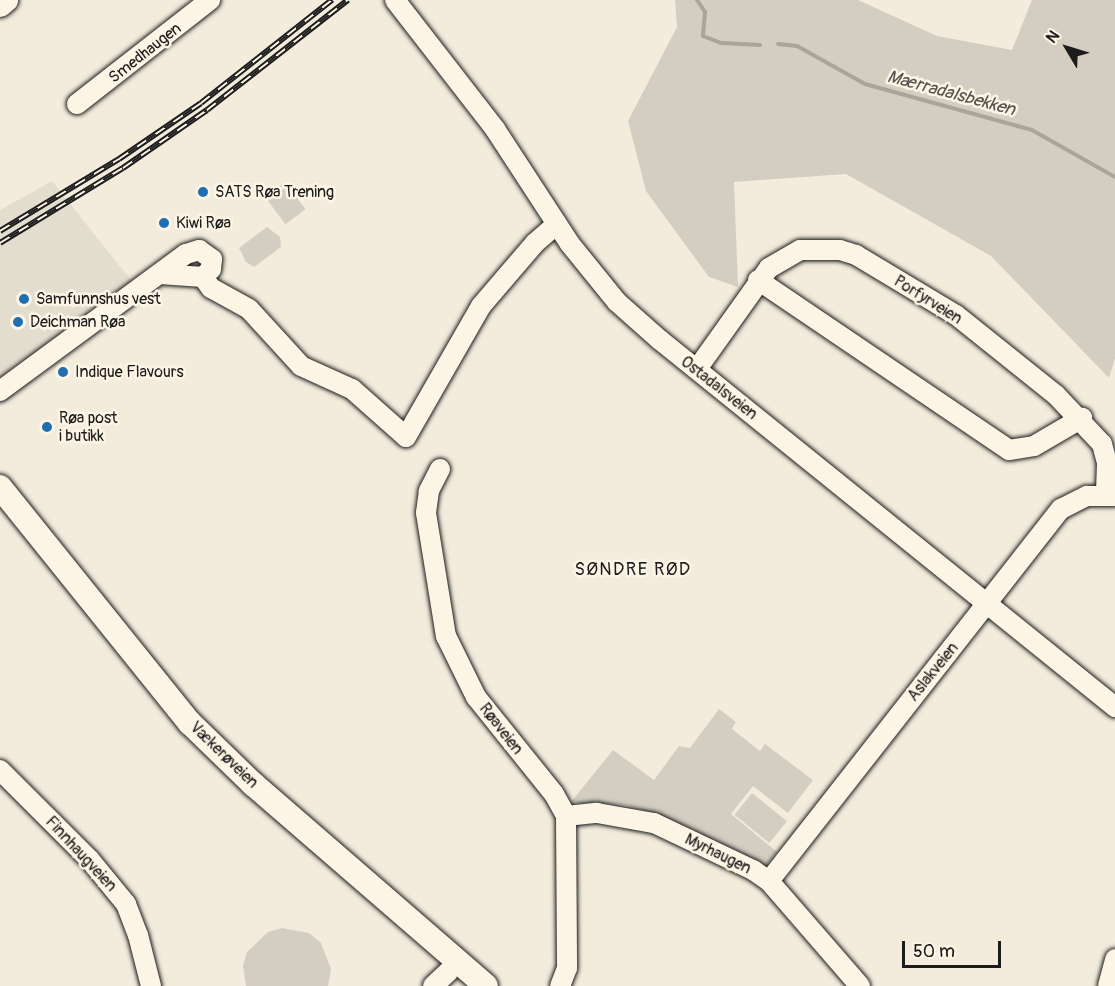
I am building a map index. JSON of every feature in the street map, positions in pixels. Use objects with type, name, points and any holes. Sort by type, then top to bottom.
[{"type":"main road","points":[[0,5],[6,0]]},
{"type":"main road","name":"Vækerøveien","points":[[0,487],[190,723],[253,784],[486,986]]},
{"type":"street","name":"Smedhaugen","points":[[77,104],[210,0]]},
{"type":"street","name":"Ostadalsveien","points":[[395,0],[495,129],[557,224],[617,302],[696,369],[988,601],[1115,707]]},
{"type":"street","points":[[202,277],[211,288],[249,309],[301,366],[352,389],[406,437],[481,306],[535,243],[557,224]]},
{"type":"street","name":"Porfyrveien","points":[[696,369],[758,280],[778,260],[800,250],[825,248],[856,255],[956,315],[1082,418],[1097,435],[1106,453],[1110,496]]},
{"type":"street","points":[[0,391],[186,254],[199,250],[212,259],[211,269],[202,277],[160,274]]},
{"type":"street","points":[[758,280],[1009,450],[1034,446],[1082,418]]},
{"type":"street","name":"Røaveien","points":[[440,469],[429,491],[426,513],[446,636],[476,697],[554,794],[566,816],[567,968],[560,986]]},
{"type":"street","name":"Aslakveien","points":[[769,881],[988,601],[1067,504],[1087,496],[1110,496]]},
{"type":"street","name":"Finnhaugveien","points":[[1,773],[90,860],[126,904],[141,945],[151,986]]},
{"type":"street","name":"Myrhaugen","points":[[566,816],[597,813],[654,823],[736,861],[769,881],[860,986]]},
{"type":"street","points":[[1108,986],[1115,959]]},
{"type":"street","points":[[433,986],[449,971]]},
{"type":"shaded area","points":[[675,0],[858,0],[937,36],[1012,50],[1032,0],[1115,0],[1115,358],[1109,378],[991,256],[846,174],[734,182],[738,287],[709,277],[646,191],[628,121],[677,27]]},
{"type":"shaded area","points":[[52,181],[142,294],[0,406],[0,210]]},
{"type":"shaded area","points":[[285,182],[305,209],[285,224],[265,197]]},
{"type":"shaded area","points":[[267,227],[280,237],[281,247],[254,267],[246,262],[239,248]]},
{"type":"shaded area","points":[[719,709],[736,722],[732,729],[760,751],[765,744],[813,780],[788,813],[753,786],[731,814],[777,852],[762,869],[660,816],[626,805],[571,802],[613,750],[654,780],[679,746],[690,748]]},
{"type":"shaded area","points":[[752,793],[787,821],[769,843],[734,815]]},
{"type":"shaded area","points":[[282,928],[309,933],[321,943],[331,969],[328,986],[246,986],[243,966],[247,952],[268,932]]},
{"type":"waterway","name":"Mærradalsbekken","points":[[697,0],[705,12],[703,36],[721,43],[760,45]]},
{"type":"waterway","name":"Mærradalsbekken","points":[[778,44],[797,46],[865,84],[1032,130],[1115,177]]},
{"type":"railway","points":[[0,231],[119,159],[201,103],[332,0]]},
{"type":"railway","points":[[0,243],[123,168],[207,110],[348,0]]},
{"type":"place","name":"SATS Røa Trening","points":[[203,192]]},
{"type":"place","name":"Kiwi Røa","points":[[164,223]]},
{"type":"place","name":"Samfunnshus vest","points":[[24,299]]},
{"type":"place","name":"Deichman Røa","points":[[18,322]]},
{"type":"place","name":"Indique Flavours","points":[[63,372]]},
{"type":"place","name":"Røa post i butikk","points":[[47,427]]},
{"type":"district","name":"SØNDRE RØD","points":[[633,570]]}]
